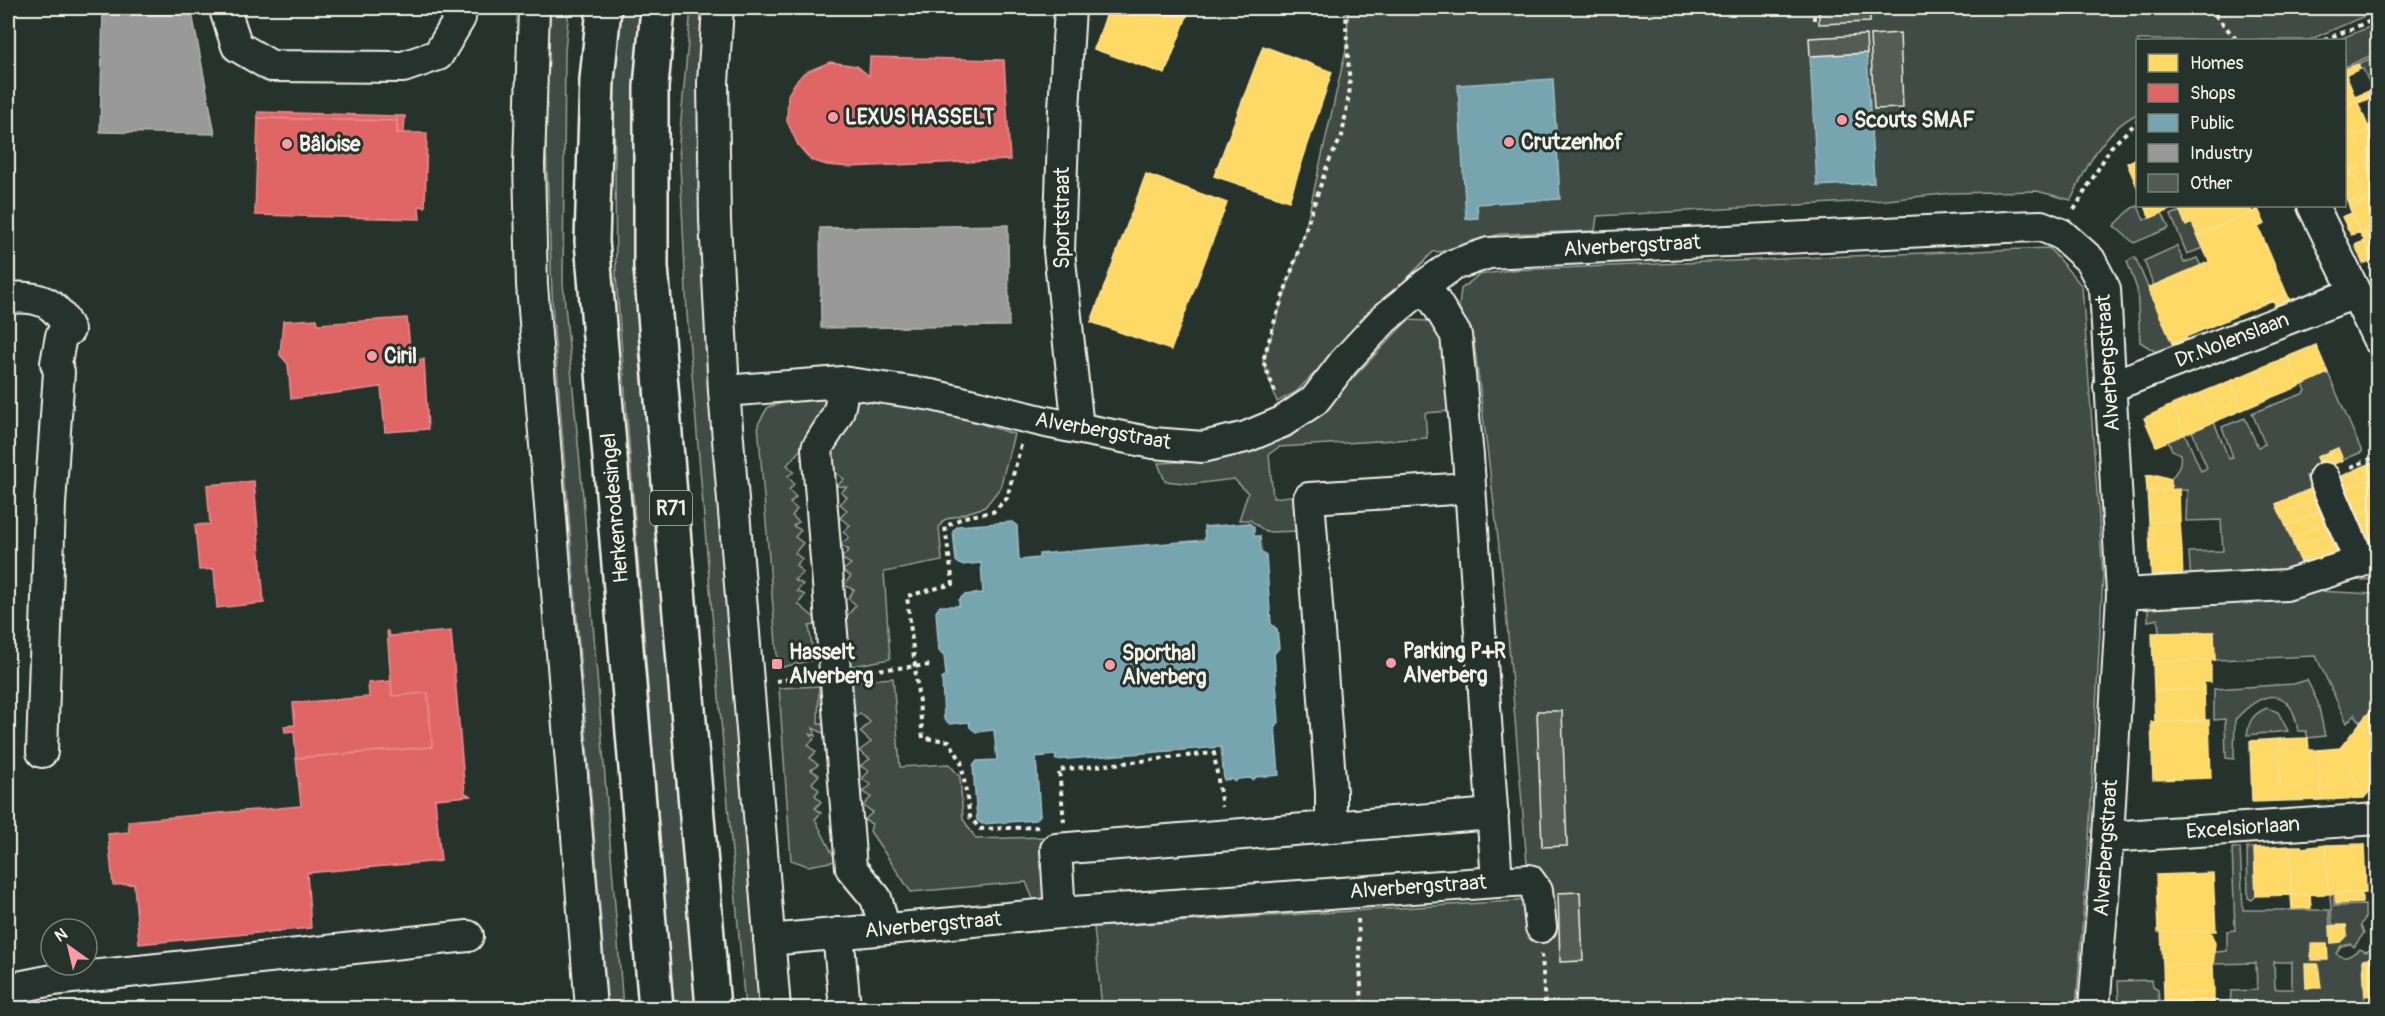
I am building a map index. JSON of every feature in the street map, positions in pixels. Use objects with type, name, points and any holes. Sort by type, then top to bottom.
[{"type":"highway","name":"Herkenrodesingel","points":[[603,8],[597,80],[592,241],[656,1008]]},
{"type":"highway","name":"R71","points":[[658,8],[651,87],[651,267],[712,1008]]},
{"type":"street","points":[[229,8],[226,13],[237,46],[271,66],[356,68],[403,68],[438,55],[460,18],[453,8]]},
{"type":"street","points":[[534,8],[529,164],[532,285],[591,1008]]},
{"type":"street","points":[[718,8],[713,94],[715,220],[724,391],[775,1008]]},
{"type":"street","name":"Sportstraat","points":[[1071,8],[1064,109],[1059,251],[1078,428]]},
{"type":"street","points":[[2313,207],[2378,339]]},
{"type":"street","name":"Alverbergstraat","points":[[724,391],[842,382],[932,395],[1027,418],[1153,443],[1203,447],[1246,437],[1282,422],[1315,400],[1344,362],[1384,319],[1453,265],[1489,253],[2007,226],[2041,226],[2061,234],[2091,260],[2105,289],[2122,594],[2108,837],[2094,1008]]},
{"type":"street","name":"Alverbergstraat","points":[[769,940],[1060,913],[1497,882],[1470,488],[1456,335],[1425,285]]},
{"type":"street","name":"Dr.Nolenslaan","points":[[2109,387],[2355,293]]},
{"type":"street","points":[[8,298],[20,297],[52,304],[62,316],[69,330],[61,336],[56,363],[59,372],[50,504],[42,752]]},
{"type":"street","points":[[842,382],[842,403],[838,418],[817,448],[851,868],[876,898],[885,929]]},
{"type":"street","points":[[2122,594],[2286,585],[2360,562],[2324,478]]},
{"type":"street","points":[[1331,827],[1309,498],[1470,488]]},
{"type":"street","points":[[1060,913],[1056,849],[1493,814]]},
{"type":"street","name":"Excelsiorlaan","points":[[2108,837],[2378,819]]},
{"type":"street","points":[[1497,882],[1529,880],[1537,891],[1541,927]]},
{"type":"street","points":[[838,933],[845,1008]]},
{"type":"street","points":[[8,989],[53,980],[468,936]]},
{"type":"path","points":[[1282,422],[1274,387],[1263,361],[1328,163],[1342,136],[1350,88],[1347,8]]},
{"type":"path","points":[[1814,8],[1814,20]]},
{"type":"path","points":[[2210,8],[2236,39]]},
{"type":"path","points":[[2326,39],[2378,18]]},
{"type":"path","points":[[2061,234],[2111,147],[2136,123]]},
{"type":"path","points":[[1027,418],[1007,498],[993,512],[964,517],[945,527],[952,584],[908,596],[923,738],[948,741],[961,761],[969,817],[980,829],[1043,826]]},
{"type":"path","points":[[1064,826],[1059,770],[1214,753],[1225,835]]},
{"type":"path","points":[[1356,892],[1362,1008]]},
{"type":"path","points":[[1541,927],[1545,1008]]},
{"type":"shaded area","points":[[551,8],[569,8],[565,51],[563,283],[583,496],[623,1008],[608,1008],[553,318],[544,93]]},
{"type":"shaded area","points":[[621,8],[639,8],[633,147],[639,352],[665,609],[697,1008],[673,1008],[616,276],[614,78]]},
{"type":"shaded area","points":[[691,8],[707,8],[761,1008],[745,1008],[687,314],[679,143]]},
{"type":"shaded area","points":[[1348,8],[2371,8],[2374,12],[2311,39],[2136,39],[2136,115],[2114,130],[2105,140],[2083,175],[2071,200],[2037,191],[1952,193],[1887,200],[1597,216],[1595,231],[1500,234],[1449,251],[1433,252],[1296,392],[1277,402],[1263,361],[1305,230],[1347,45]]},
{"type":"shaded area","points":[[2377,24],[2377,53],[2346,67],[2346,39],[2340,39]]},
{"type":"shaded area","points":[[2377,56],[2377,110],[2371,95],[2374,93],[2363,69],[2360,69],[2358,64]]},
{"type":"shaded area","points":[[2138,207],[2144,220],[2162,213],[2169,228],[2134,243],[2114,226],[2132,208]]},
{"type":"shaded area","points":[[2180,211],[2186,225],[2192,223],[2203,248],[2187,254],[2171,215]]},
{"type":"shaded area","points":[[2177,246],[2184,263],[2197,258],[2201,266],[2154,286],[2144,261]]},
{"type":"shaded area","points":[[2049,248],[2082,286],[2103,575],[2089,838],[2076,1008],[1102,1008],[1094,927],[1530,900],[1504,587],[1474,341],[1459,307],[1461,289],[1479,275],[1510,270]]},
{"type":"shaded area","points":[[2135,257],[2175,350],[2161,355],[2140,342],[2137,289],[2127,261]]},
{"type":"shaded area","points":[[1408,320],[1428,321],[1444,337],[1451,411],[1425,413],[1427,438],[1279,447],[1269,454],[1273,498],[1300,495],[1302,531],[1266,532],[1250,520],[1239,520],[1248,493],[1234,479],[1193,484],[1165,481],[1158,463],[1220,460],[1290,437],[1319,414]]},
{"type":"shaded area","points":[[2328,373],[2362,452],[2343,460],[2338,448],[2317,457],[2322,469],[2306,476],[2310,489],[2276,504],[2305,571],[2191,583],[2189,552],[2223,551],[2221,520],[2186,521],[2187,490],[2171,490],[2171,479],[2180,465],[2180,454],[2172,450],[2168,441],[2185,434],[2201,471],[2207,468],[2192,431],[2214,422],[2229,459],[2233,457],[2222,427],[2245,418],[2258,447],[2265,444],[2252,413],[2302,394],[2306,391],[2303,384]]},
{"type":"shaded area","points":[[826,398],[830,416],[787,465],[794,472],[788,476],[794,484],[789,490],[796,497],[790,503],[797,509],[792,516],[799,522],[793,526],[801,530],[795,537],[803,543],[795,553],[802,559],[796,565],[803,573],[794,580],[803,584],[797,591],[805,595],[798,604],[822,624],[809,626],[814,660],[778,668],[758,424],[768,407],[790,401]]},
{"type":"shaded area","points":[[855,400],[929,408],[1014,434],[1000,488],[985,507],[944,520],[939,527],[942,561],[884,572],[890,659],[842,668],[838,627],[856,605],[848,598],[854,590],[844,585],[851,576],[842,571],[851,564],[841,558],[849,550],[840,545],[849,537],[843,532],[850,525],[840,518],[847,510],[840,504],[847,497],[841,492],[847,487],[837,486],[844,479],[830,469],[832,440]]},
{"type":"shaded area","points":[[2377,565],[2377,703],[2360,723],[2355,714],[2347,723],[2316,656],[2215,660],[2214,632],[2159,633],[2158,619],[2148,621],[2148,605],[2316,591],[2375,594],[2375,579],[2335,582]]},
{"type":"shaded area","points":[[893,678],[900,767],[949,764],[960,777],[963,819],[976,839],[1043,837],[1048,902],[1034,901],[1026,882],[911,892],[870,831],[872,824],[864,820],[873,812],[863,806],[871,797],[862,792],[871,785],[862,779],[869,771],[860,766],[870,759],[859,751],[871,742],[860,732],[870,722],[860,713],[853,719],[845,682]]},
{"type":"shaded area","points":[[2307,680],[2318,703],[2325,736],[2308,738],[2306,731],[2298,731],[2289,705],[2282,699],[2265,698],[2255,702],[2235,720],[2234,759],[2226,758],[2225,719],[2214,720],[2214,689],[2294,684]]},
{"type":"shaded area","points":[[819,686],[818,724],[828,724],[829,736],[813,728],[816,736],[810,734],[814,739],[808,745],[816,752],[810,758],[818,765],[811,770],[819,775],[812,783],[819,790],[815,795],[821,802],[815,808],[821,813],[815,819],[836,861],[808,866],[791,860],[779,688]]},
{"type":"shaded area","points":[[2267,708],[2278,712],[2288,731],[2247,735],[2252,718]]},
{"type":"shaded area","points":[[2232,848],[2240,848],[2243,910],[2329,910],[2331,943],[2340,942],[2347,935],[2346,925],[2332,925],[2330,894],[2334,894],[2334,906],[2365,905],[2365,918],[2361,925],[2364,933],[2354,947],[2350,944],[2341,946],[2336,953],[2346,957],[2360,949],[2366,952],[2377,946],[2377,958],[2363,960],[2365,1008],[2230,1008],[2231,991],[2257,990],[2256,963],[2213,964],[2215,952],[2227,951],[2227,931],[2235,930]],"holes":[[[2274,962],[2292,962],[2292,989],[2275,989]]]},
{"type":"shaded area","points":[[2247,848],[2254,848],[2256,896],[2252,900],[2248,898]]},
{"type":"shaded area","points":[[2152,980],[2153,987],[2158,990],[2159,1000],[2155,1002],[2155,1008],[2119,1008],[2118,981]]},
{"type":"building: Homes","points":[[1109,8],[1190,8],[1165,74],[1094,49]]},
{"type":"building: Homes","points":[[1263,46],[1332,72],[1289,201],[1214,176]]},
{"type":"building: Homes","points":[[2358,64],[2360,69],[2346,75],[2346,68]]},
{"type":"building: Homes","points":[[2346,75],[2355,97],[2369,91],[2371,95],[2346,105]]},
{"type":"building: Homes","points":[[2371,95],[2372,98],[2358,103],[2368,126],[2378,122],[2378,126],[2346,139],[2346,105]]},
{"type":"building: Homes","points":[[2378,126],[2378,159],[2346,173],[2346,170],[2350,168],[2346,159],[2346,139]]},
{"type":"building: Homes","points":[[2136,159],[2136,184],[2127,163]]},
{"type":"building: Homes","points":[[2378,159],[2378,194],[2349,206],[2348,203],[2363,196],[2353,174],[2346,176],[2346,173]]},
{"type":"building: Homes","points":[[1146,174],[1227,203],[1171,350],[1091,322]]},
{"type":"building: Homes","points":[[2353,174],[2363,196],[2348,203],[2346,199],[2346,176]]},
{"type":"building: Homes","points":[[2378,194],[2378,228],[2361,235],[2360,232],[2375,224],[2365,202],[2350,209],[2349,206]]},
{"type":"building: Homes","points":[[2365,202],[2375,224],[2360,232],[2350,209]]},
{"type":"building: Homes","points":[[2145,207],[2177,207],[2150,218]]},
{"type":"building: Homes","points":[[2250,207],[2252,212],[2198,236],[2192,223],[2186,226],[2180,211],[2185,208]]},
{"type":"building: Homes","points":[[2258,209],[2265,224],[2258,227],[2252,212]]},
{"type":"building: Homes","points":[[2252,212],[2287,294],[2172,343],[2148,288],[2209,262],[2198,236]]},
{"type":"building: Homes","points":[[2352,213],[2360,232],[2351,235],[2342,217]]},
{"type":"building: Homes","points":[[2378,228],[2378,231],[2363,238],[2361,235]]},
{"type":"building: Homes","points":[[2377,231],[2378,257],[2372,260],[2363,238]]},
{"type":"building: Homes","points":[[2364,241],[2372,260],[2363,264],[2355,245]]},
{"type":"building: Homes","points":[[2287,294],[2290,300],[2276,307],[2273,300]]},
{"type":"building: Homes","points":[[2186,337],[2189,344],[2175,350],[2172,343]]},
{"type":"building: Homes","points":[[2316,345],[2328,373],[2300,386],[2287,357]]},
{"type":"building: Homes","points":[[2287,357],[2300,386],[2270,398],[2258,369]]},
{"type":"building: Homes","points":[[2258,369],[2270,398],[2242,410],[2230,381]]},
{"type":"building: Homes","points":[[2230,381],[2242,410],[2214,422],[2201,393]]},
{"type":"building: Homes","points":[[2201,393],[2214,422],[2185,434],[2172,405]]},
{"type":"building: Homes","points":[[2172,405],[2185,434],[2156,446],[2144,418]]},
{"type":"building: Homes","points":[[2338,448],[2343,460],[2334,464],[2329,452]]},
{"type":"building: Homes","points":[[2329,452],[2334,464],[2322,469],[2317,457]]},
{"type":"building: Homes","points":[[2378,461],[2378,499],[2364,466]]},
{"type":"building: Homes","points":[[2364,466],[2369,479],[2343,490],[2338,478]]},
{"type":"building: Homes","points":[[2157,475],[2171,479],[2171,490],[2147,491],[2146,476]]},
{"type":"building: Homes","points":[[2369,479],[2375,492],[2349,503],[2343,490]]},
{"type":"building: Homes","points":[[2179,489],[2180,521],[2149,522],[2147,491]]},
{"type":"building: Homes","points":[[2311,489],[2315,500],[2281,515],[2276,504]]},
{"type":"building: Homes","points":[[2375,492],[2378,505],[2354,515],[2349,503]]},
{"type":"building: Homes","points":[[2315,500],[2320,511],[2286,526],[2281,515]]},
{"type":"building: Homes","points":[[2378,505],[2378,520],[2359,528],[2354,515]]},
{"type":"building: Homes","points":[[2320,511],[2325,523],[2291,538],[2286,526]]},
{"type":"building: Homes","points":[[2378,520],[2378,535],[2365,540],[2359,528]]},
{"type":"building: Homes","points":[[2180,521],[2182,552],[2150,553],[2149,522]]},
{"type":"building: Homes","points":[[2325,523],[2330,534],[2295,549],[2291,538]]},
{"type":"building: Homes","points":[[2330,534],[2335,545],[2300,560],[2295,549]]},
{"type":"building: Homes","points":[[2378,535],[2378,550],[2370,553],[2365,540]]},
{"type":"building: Homes","points":[[2335,545],[2340,556],[2305,571],[2300,560]]},
{"type":"building: Homes","points":[[2378,550],[2378,565],[2376,565],[2370,553]]},
{"type":"building: Homes","points":[[2182,552],[2183,583],[2152,585],[2150,553]]},
{"type":"building: Homes","points":[[2214,632],[2215,660],[2153,662],[2152,633]]},
{"type":"building: Homes","points":[[2211,660],[2211,682],[2204,682],[2204,689],[2154,691],[2153,662]]},
{"type":"building: Homes","points":[[2204,689],[2205,721],[2155,722],[2154,691]]},
{"type":"building: Homes","points":[[2378,703],[2378,738],[2360,723]]},
{"type":"building: Homes","points":[[2209,720],[2211,778],[2153,780],[2151,722]]},
{"type":"building: Homes","points":[[2360,723],[2378,738],[2378,782],[2364,798],[2340,748]]},
{"type":"building: Homes","points":[[2308,738],[2309,750],[2318,750],[2322,800],[2281,801],[2279,739]]},
{"type":"building: Homes","points":[[2279,739],[2281,801],[2252,802],[2250,741]]},
{"type":"building: Homes","points":[[2340,748],[2364,798],[2322,800],[2318,750]]},
{"type":"building: Homes","points":[[2364,844],[2366,892],[2328,894],[2326,845]]},
{"type":"building: Homes","points":[[2326,845],[2328,894],[2291,895],[2290,846],[2301,846],[2302,848]]},
{"type":"building: Homes","points":[[2290,846],[2291,895],[2256,896],[2254,848]]},
{"type":"building: Homes","points":[[2213,873],[2216,931],[2158,932],[2156,875]]},
{"type":"building: Homes","points":[[2335,893],[2362,893],[2362,903],[2336,904]]},
{"type":"building: Homes","points":[[2310,894],[2311,908],[2292,909],[2291,895]]},
{"type":"building: Homes","points":[[2346,925],[2347,935],[2340,942],[2331,943],[2330,926]]},
{"type":"building: Homes","points":[[2210,931],[2215,943],[2213,964],[2163,965],[2161,932]]},
{"type":"building: Homes","points":[[2311,944],[2327,944],[2328,960],[2311,960]]},
{"type":"building: Homes","points":[[2378,958],[2378,995],[2365,996],[2363,960]]},
{"type":"building: Homes","points":[[2213,964],[2214,992],[2164,994],[2163,965]]},
{"type":"building: Homes","points":[[2305,964],[2318,964],[2321,988],[2306,988]]},
{"type":"building: Homes","points":[[2214,992],[2214,1008],[2164,1008],[2164,994]]},
{"type":"building: Shops","points":[[870,57],[1004,60],[1010,160],[849,167],[827,165],[811,160],[798,145],[787,121],[788,95],[804,73],[830,62],[857,66],[869,76]]},
{"type":"building: Shops","points":[[258,112],[397,116],[397,121],[258,118]]},
{"type":"building: Shops","points":[[397,116],[405,116],[404,133],[397,133]]},
{"type":"building: Shops","points":[[258,118],[397,121],[397,133],[427,133],[425,207],[419,206],[420,219],[255,215]]},
{"type":"building: Shops","points":[[407,318],[411,360],[424,359],[428,429],[385,432],[381,387],[291,399],[288,364],[280,355],[283,321],[317,319],[318,324]]},
{"type":"building: Shops","points":[[254,481],[264,603],[217,608],[214,569],[199,570],[195,525],[210,524],[207,485]]},
{"type":"building: Shops","points":[[387,630],[390,636],[451,631],[465,793],[471,796],[435,799],[441,861],[307,873],[311,928],[139,944],[134,884],[113,885],[108,834],[129,832],[128,821],[301,806],[296,758],[432,747],[428,693],[392,696]]},
{"type":"building: Shops","points":[[391,681],[392,696],[428,693],[432,747],[296,758],[294,731],[285,732],[284,726],[295,725],[293,703],[369,697],[368,683]]},
{"type":"building: Public","name":"Scouts SMAF","points":[[1867,53],[1874,183],[1817,186],[1810,56]]},
{"type":"building: Public","name":"Crutzenhof","points":[[1553,79],[1560,199],[1477,204],[1478,218],[1466,219],[1458,85]]},
{"type":"building: Public","name":"Sporthal Alverberg","points":[[1012,522],[1017,526],[1019,560],[1039,558],[1039,554],[1205,540],[1204,527],[1249,523],[1254,527],[1254,536],[1260,536],[1261,551],[1266,556],[1271,624],[1277,629],[1279,648],[1274,654],[1279,722],[1275,727],[1279,775],[1256,777],[1253,780],[1238,779],[1235,782],[1232,779],[1224,780],[1221,747],[1056,760],[1055,755],[1036,757],[1040,815],[1036,820],[982,824],[977,820],[973,766],[977,761],[997,760],[994,730],[976,732],[970,727],[969,722],[950,724],[944,719],[942,679],[946,675],[944,655],[939,651],[936,612],[940,606],[959,606],[959,600],[964,595],[983,593],[981,563],[961,565],[956,561],[953,531],[958,526]]},
{"type":"building: Industry","points":[[80,8],[191,8],[215,134],[100,132],[103,10],[80,10]]},
{"type":"building: Industry","points":[[1008,225],[1009,326],[821,328],[820,228]]},
{"type":"building: Other","points":[[1828,8],[1870,8],[1870,22],[1819,24],[1819,11],[1828,11]]},
{"type":"building: Other","points":[[1900,33],[1903,108],[1874,109],[1870,35]]},
{"type":"building: Other","points":[[1866,35],[1867,53],[1810,56],[1809,38]]},
{"type":"building: Other","points":[[1537,711],[1562,711],[1567,846],[1542,847]]},
{"type":"building: Other","points":[[1580,892],[1583,961],[1560,962],[1558,893]]},
{"type":"place","name":"LEXUS HASSELT","points":[[833,117]]},
{"type":"place","name":"Scouts SMAF","points":[[1842,120]]},
{"type":"place","name":"Crutzenhof","points":[[1509,142]]},
{"type":"place","name":"Bâloise","points":[[287,144]]},
{"type":"place","name":"Ciril","points":[[372,356]]},
{"type":"place","name":"Parking P+R Alverberg","points":[[1391,663]]},
{"type":"place","name":"Hasselt Alverberg","points":[[777,664]]},
{"type":"place","name":"Sporthal Alverberg","points":[[1110,665]]}]
